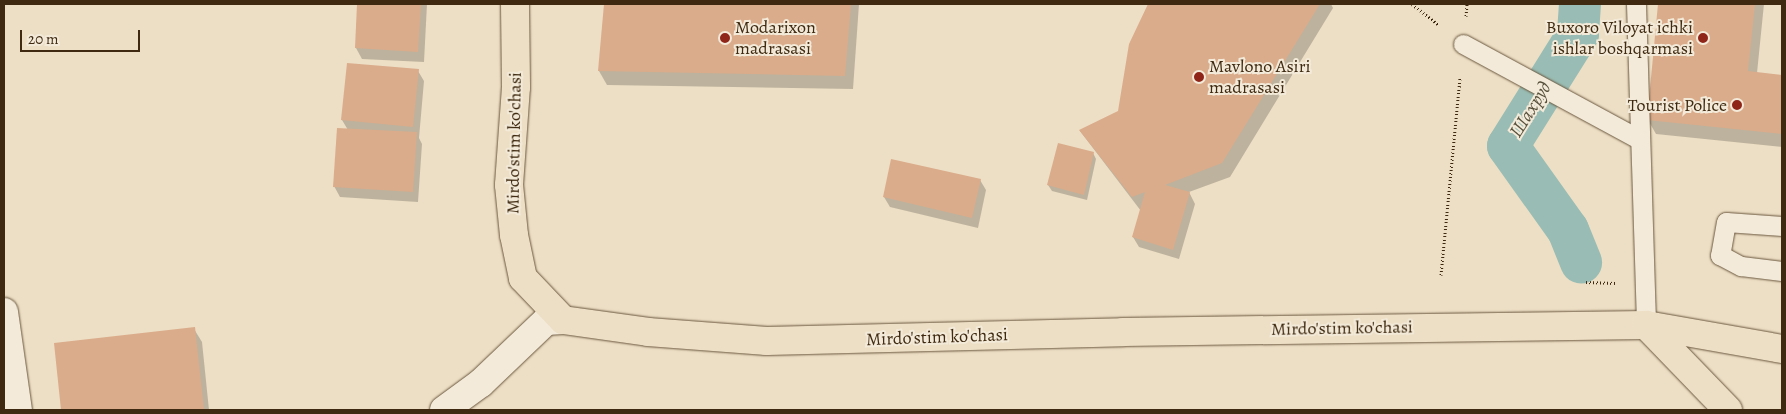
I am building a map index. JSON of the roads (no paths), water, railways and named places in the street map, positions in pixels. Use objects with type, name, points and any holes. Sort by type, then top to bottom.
[{"type":"main road","name":"Mirdo'stim ko'chasi","points":[[515,4],[516,87],[509,185],[514,235],[523,278],[563,320],[648,332],[766,341],[1143,331],[1646,325],[1782,349]]},
{"type":"main road","points":[[1646,325],[1728,410]]},
{"type":"street","points":[[4,312],[18,410]]},
{"type":"street","points":[[444,410],[481,383],[546,321],[563,320]]},
{"type":"lane","points":[[1636,4],[1646,325]]},
{"type":"lane","points":[[1463,44],[1639,139]]},
{"type":"lane","points":[[1782,226],[1726,222],[1720,255],[1741,266],[1782,271]]},
{"type":"waterway","name":"Шахруд","points":[[1580,4],[1578,34],[1508,146],[1568,230],[1581,262]]},
{"type":"place","name":"Modarixon madrasasi","points":[[725,38]]},
{"type":"place","name":"Buxoro Viloyat ichki ishlar boshqarmasi","points":[[1703,38]]},
{"type":"place","name":"Mavlono Asiri madrasasi","points":[[1199,77]]},
{"type":"place","name":"Tourist Police","points":[[1737,105]]}]
